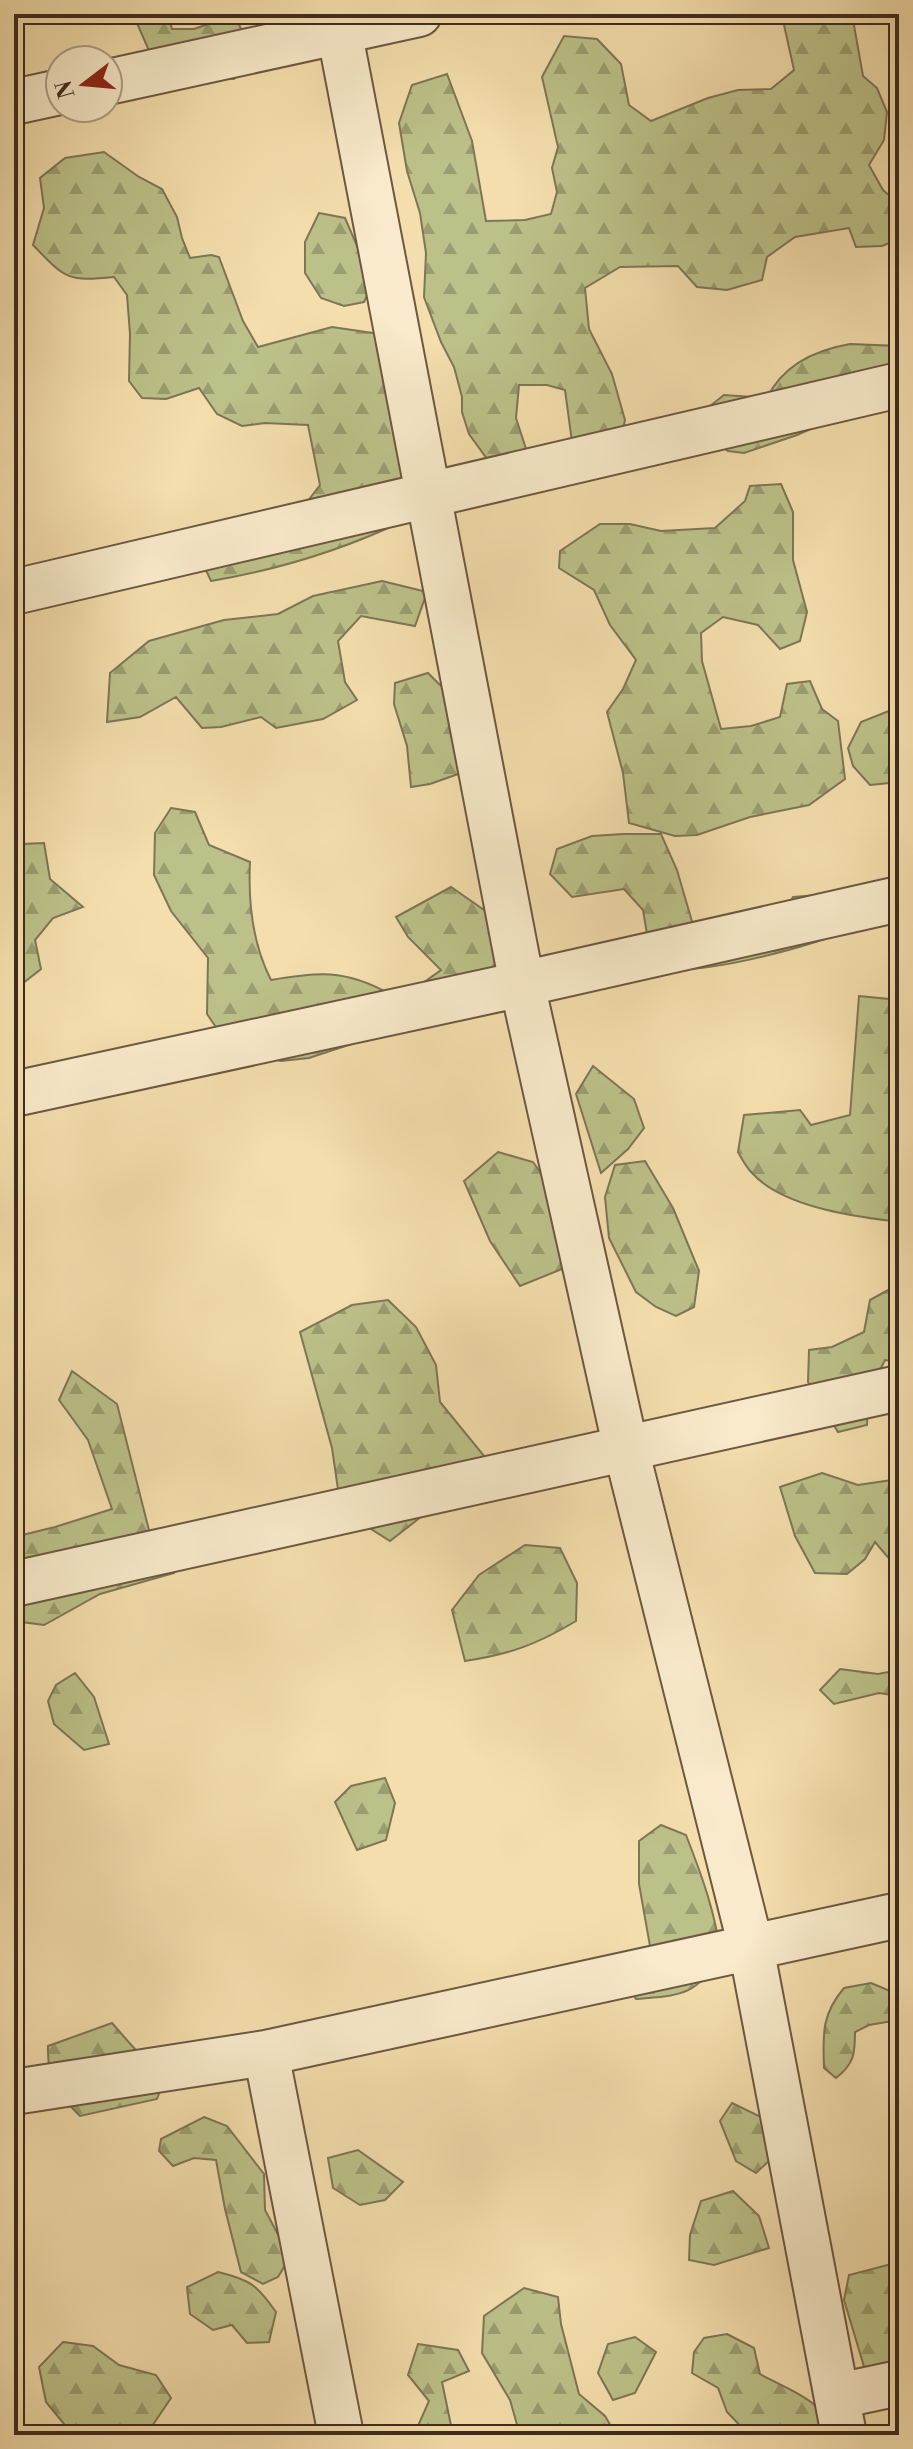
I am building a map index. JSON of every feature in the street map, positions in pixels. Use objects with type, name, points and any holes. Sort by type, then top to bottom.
[{"type":"street","points":[[124,78],[338,22],[419,14]]},
{"type":"street","points":[[338,22],[522,984],[626,1449],[751,1947],[841,2416],[899,2383]]},
{"type":"street","points":[[14,102],[44,95]]},
{"type":"street","points":[[14,592],[899,385]]},
{"type":"street","points":[[14,1094],[899,899]]},
{"type":"street","points":[[14,1584],[899,1388]]},
{"type":"street","points":[[14,2089],[266,2053],[899,1915]]},
{"type":"street","points":[[266,2053],[341,2435]]},
{"type":"green space","points":[[133,14],[168,14],[172,29],[194,29],[235,15],[252,55],[234,79],[214,77],[153,60]]},
{"type":"green space","points":[[790,14],[852,14],[863,76],[877,88],[887,112],[884,140],[869,165],[883,190],[899,204],[899,239],[882,246],[856,247],[849,228],[795,237],[767,257],[762,280],[727,290],[697,287],[678,266],[620,267],[585,288],[589,329],[612,374],[625,420],[616,459],[572,442],[565,390],[547,385],[519,385],[516,418],[526,449],[526,471],[503,481],[469,434],[454,367],[424,297],[426,253],[399,123],[412,85],[447,74],[472,141],[486,221],[525,220],[551,214],[557,192],[552,168],[558,147],[542,77],[564,36],[597,39],[621,64],[629,105],[651,121],[708,98],[738,90],[771,89],[794,70],[784,25]]},
{"type":"green space","points":[[104,152],[162,189],[177,217],[190,258],[219,257],[243,321],[258,347],[332,327],[386,335],[411,434],[401,522],[308,558],[211,581],[195,547],[304,506],[320,485],[308,425],[265,423],[242,426],[217,414],[199,388],[166,399],[142,398],[129,381],[127,295],[114,277],[76,278],[60,271],[33,245],[44,208],[40,178],[65,158]]},
{"type":"green space","points":[[319,213],[345,218],[373,283],[364,302],[344,306],[321,298],[305,273],[305,242]]},
{"type":"green space","points":[[850,344],[899,346],[899,376],[831,420],[744,453],[728,451],[706,437],[710,406],[724,395],[767,398],[782,376],[801,361],[825,350]]},
{"type":"green space","points":[[781,484],[793,512],[793,560],[807,612],[800,641],[780,649],[758,625],[723,617],[701,633],[702,661],[721,729],[751,726],[780,717],[787,684],[810,681],[822,709],[838,721],[845,779],[809,805],[750,817],[697,835],[675,836],[629,823],[623,773],[607,712],[623,689],[636,660],[610,625],[594,590],[559,568],[560,551],[600,524],[630,524],[661,531],[715,528],[745,501],[750,486]]},
{"type":"green space","points":[[382,581],[427,592],[415,626],[361,616],[338,641],[345,682],[357,700],[323,719],[276,728],[261,717],[221,727],[202,728],[176,697],[140,717],[107,722],[110,673],[149,641],[224,620],[278,614],[313,596]]},
{"type":"green space","points":[[428,673],[455,700],[461,773],[411,787],[407,746],[394,704],[395,683]]},
{"type":"green space","points":[[899,707],[899,782],[870,785],[853,766],[848,748],[861,722]]},
{"type":"green space","points":[[171,808],[195,812],[209,845],[250,862],[253,922],[259,952],[271,980],[331,974],[358,980],[388,993],[420,985],[441,970],[408,937],[396,917],[451,887],[487,912],[499,960],[501,1004],[394,1030],[309,1058],[281,1061],[250,1053],[222,1036],[207,1014],[208,958],[171,911],[154,875],[155,833]]},
{"type":"green space","points":[[661,834],[677,870],[693,925],[778,920],[793,897],[830,894],[833,936],[730,964],[672,969],[647,934],[643,910],[624,889],[572,897],[550,874],[557,849],[592,836]]},
{"type":"green space","points":[[44,843],[50,879],[83,907],[53,918],[35,940],[41,969],[22,984],[14,976],[14,867],[22,844]]},
{"type":"green space","points":[[859,996],[899,1000],[899,1213],[892,1221],[818,1208],[781,1194],[752,1173],[738,1152],[744,1115],[800,1110],[811,1125],[850,1115]]},
{"type":"green space","points":[[593,1066],[634,1099],[644,1128],[628,1149],[601,1173],[576,1094]]},
{"type":"green space","points":[[498,1152],[533,1162],[567,1209],[562,1269],[520,1286],[490,1241],[464,1181]]},
{"type":"green space","points":[[645,1161],[673,1208],[699,1271],[694,1307],[676,1316],[656,1307],[636,1292],[609,1238],[605,1197],[615,1165]]},
{"type":"green space","points":[[890,1289],[899,1311],[899,1362],[885,1360],[868,1393],[867,1425],[838,1432],[808,1382],[809,1350],[832,1347],[864,1332],[870,1300]]},
{"type":"green space","points":[[388,1300],[416,1327],[436,1365],[440,1402],[485,1457],[486,1493],[426,1513],[390,1541],[341,1510],[332,1448],[300,1332],[352,1305]]},
{"type":"green space","points":[[72,1371],[117,1404],[151,1538],[176,1550],[174,1573],[100,1594],[44,1625],[14,1621],[14,1537],[112,1509],[88,1440],[59,1400]]},
{"type":"green space","points":[[822,1473],[858,1485],[899,1479],[899,1559],[892,1562],[875,1542],[865,1559],[847,1574],[815,1573],[795,1536],[780,1487]]},
{"type":"green space","points":[[525,1545],[560,1548],[577,1583],[576,1621],[522,1647],[465,1661],[452,1610],[479,1575]]},
{"type":"green space","points":[[840,1669],[878,1674],[899,1670],[899,1696],[879,1693],[834,1704],[820,1690]]},
{"type":"green space","points":[[75,1673],[94,1697],[109,1744],[84,1750],[54,1724],[48,1701],[56,1685]]},
{"type":"green space","points":[[385,1778],[395,1803],[386,1840],[357,1850],[335,1802],[351,1786]]},
{"type":"green space","points":[[661,1825],[686,1835],[712,1911],[721,1958],[702,1980],[685,1992],[636,1999],[621,1975],[653,1963],[639,1884],[639,1841]]},
{"type":"green space","points":[[871,1983],[888,1990],[899,2001],[899,2020],[869,2025],[855,2032],[852,2058],[836,2078],[824,2068],[827,2016],[844,1988]]},
{"type":"green space","points":[[112,2023],[140,2055],[166,2075],[157,2099],[80,2116],[55,2085],[49,2068],[48,2046]]},
{"type":"green space","points":[[732,2103],[759,2116],[780,2137],[772,2158],[756,2173],[736,2161],[720,2121]]},
{"type":"green space","points":[[204,2117],[227,2126],[264,2174],[265,2210],[290,2257],[278,2277],[263,2284],[241,2272],[216,2160],[194,2158],[173,2166],[159,2151],[161,2139]]},
{"type":"green space","points":[[358,2150],[403,2182],[385,2200],[360,2205],[333,2188],[328,2158]]},
{"type":"green space","points":[[733,2191],[759,2216],[769,2248],[714,2265],[689,2260],[690,2235],[701,2201]]},
{"type":"green space","points":[[899,2262],[899,2394],[865,2370],[844,2300],[849,2275]]},
{"type":"green space","points":[[218,2272],[252,2285],[276,2312],[269,2342],[247,2343],[232,2325],[213,2330],[190,2314],[187,2287]]},
{"type":"green space","points":[[524,2288],[558,2297],[561,2324],[579,2394],[605,2416],[616,2435],[520,2435],[510,2400],[482,2353],[484,2316]]},
{"type":"green space","points":[[727,2334],[754,2348],[760,2374],[814,2404],[829,2423],[833,2435],[749,2435],[727,2412],[718,2388],[692,2373],[694,2352],[704,2338]]},
{"type":"green space","points":[[635,2337],[656,2352],[635,2393],[613,2400],[598,2373],[608,2344]]},
{"type":"green space","points":[[63,2342],[93,2346],[119,2365],[156,2375],[171,2398],[146,2435],[73,2435],[46,2402],[39,2367]]},
{"type":"green space","points":[[418,2344],[458,2350],[469,2371],[442,2382],[453,2435],[414,2435],[429,2401],[408,2375]]}]
